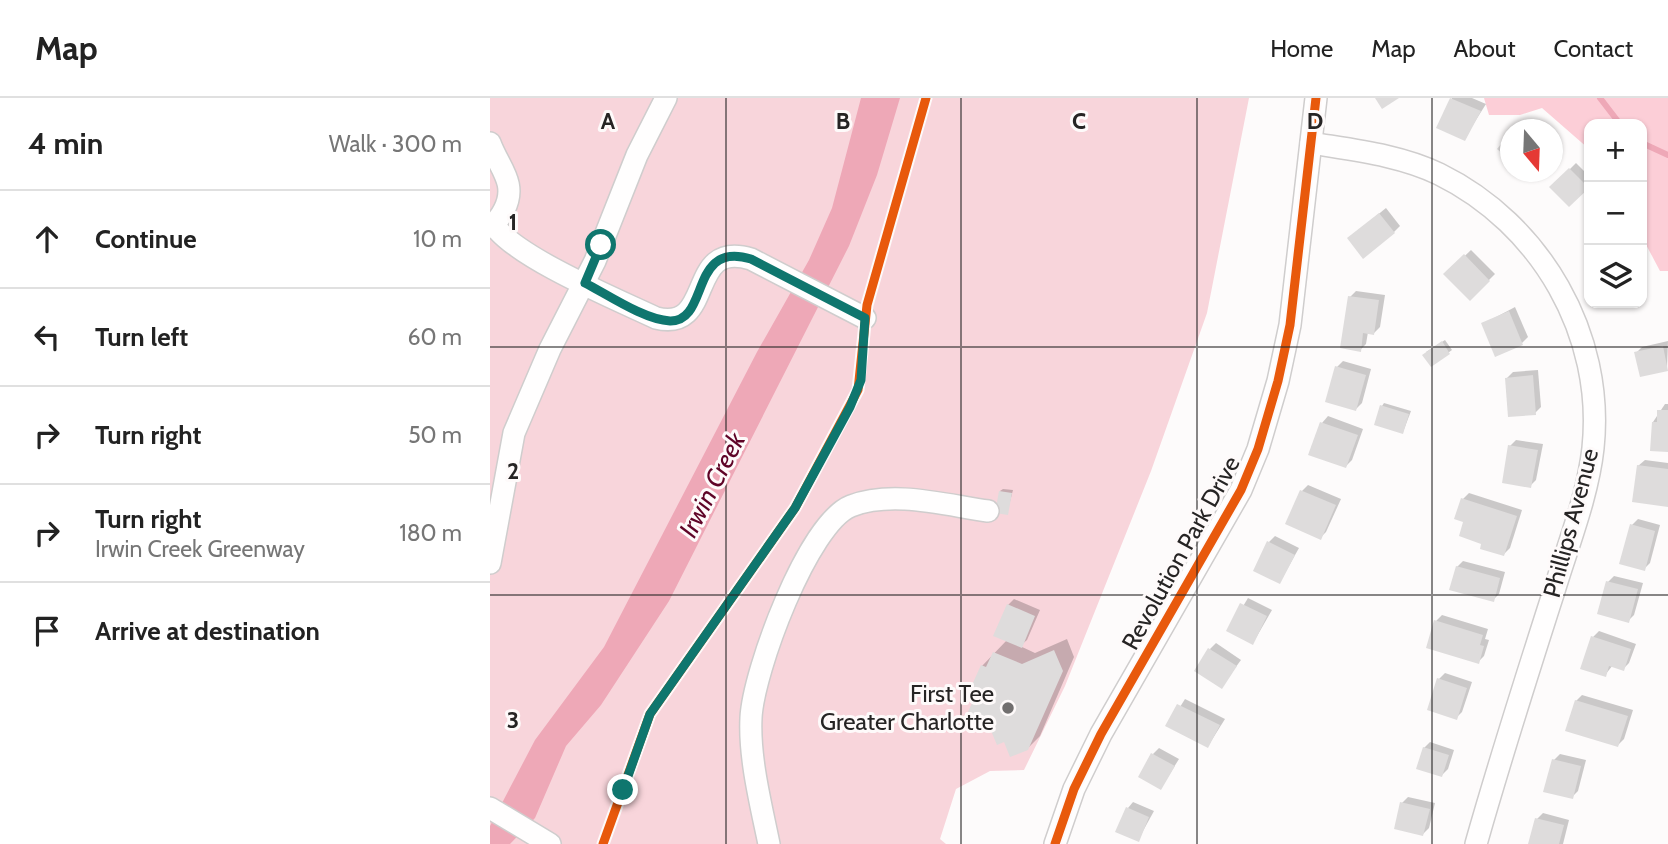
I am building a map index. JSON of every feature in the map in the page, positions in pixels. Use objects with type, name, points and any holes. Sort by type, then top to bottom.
[{"type":"street","points":[[490,563],[514,433],[550,349],[585,283],[637,155],[666,98]]},
{"type":"street","name":"Revolution Park Drive","points":[[1055,844],[1074,789],[1101,734],[1241,490],[1258,449],[1279,381],[1290,325],[1316,98]]},
{"type":"street","points":[[490,143],[510,184],[511,194],[492,226],[530,253],[656,318],[673,321],[690,311],[705,275],[724,258],[735,256],[751,259],[856,314]]},
{"type":"street","name":"Phillips Avenue","points":[[1311,143],[1366,152],[1423,168],[1466,189],[1495,210],[1537,253],[1557,283],[1576,321],[1587,356],[1594,394],[1593,450],[1575,524],[1476,844]]},
{"type":"street","points":[[769,843],[751,733],[754,693],[784,604],[827,527],[839,512],[871,501],[912,500],[988,511]]},
{"type":"street","points":[[490,808],[550,844]]},
{"type":"shaded area","points":[[490,98],[1249,98],[1207,313],[1151,471],[1065,686],[1024,770],[990,771],[956,789],[940,839],[946,844],[498,844],[490,840]]},
{"type":"shaded area","points":[[1484,98],[1668,98],[1668,271],[1660,271],[1647,246],[1647,119],[1584,119],[1584,145],[1563,126],[1563,119],[1555,119],[1542,108],[1520,115],[1489,115]]},
{"type":"water","name":"Irwin Creek","points":[[861,98],[900,98],[877,175],[849,246],[669,601],[601,705],[566,746],[535,818],[510,844],[490,844],[490,826],[535,740],[604,647],[757,352],[809,260],[832,208]]},
{"type":"building","points":[[1375,98],[1399,98],[1382,109]]},
{"type":"building","points":[[1450,98],[1481,111],[1465,141],[1436,128]]},
{"type":"building","points":[[1569,168],[1584,183],[1584,193],[1569,207],[1549,187],[1554,182],[1563,182],[1563,174]]},
{"type":"building","points":[[1379,213],[1395,233],[1363,259],[1347,238]]},
{"type":"building","points":[[1464,254],[1490,281],[1470,301],[1443,274]]},
{"type":"building","points":[[1348,296],[1379,300],[1374,335],[1363,333],[1361,352],[1340,348]]},
{"type":"building","points":[[1509,311],[1523,345],[1495,357],[1481,323]]},
{"type":"building","points":[[1442,341],[1450,354],[1431,367],[1422,355]]},
{"type":"building","points":[[1663,346],[1668,371],[1640,377],[1634,352]]},
{"type":"building","points":[[1335,366],[1366,375],[1356,411],[1325,402]]},
{"type":"building","points":[[1533,375],[1536,415],[1508,417],[1505,378]]},
{"type":"building","points":[[1380,405],[1409,414],[1403,434],[1374,425]]},
{"type":"building","points":[[1657,410],[1668,410],[1668,452],[1650,451],[1652,422],[1657,422]]},
{"type":"building","points":[[1320,422],[1358,435],[1346,468],[1308,455]]},
{"type":"building","points":[[1508,445],[1538,450],[1531,488],[1502,483]]},
{"type":"building","points":[[1637,465],[1668,469],[1668,507],[1632,502]]},
{"type":"building","points":[[1300,490],[1336,505],[1321,540],[1285,524]]},
{"type":"building","points":[[999,491],[1012,493],[1008,515],[995,513]]},
{"type":"building","points":[[1461,498],[1517,516],[1504,556],[1480,549],[1481,544],[1459,536],[1463,522],[1454,519]]},
{"type":"building","points":[[1630,524],[1655,531],[1645,571],[1619,564]]},
{"type":"building","points":[[1267,541],[1295,555],[1280,584],[1253,571]]},
{"type":"building","points":[[1456,566],[1500,578],[1494,602],[1449,590]]},
{"type":"building","points":[[1606,581],[1638,589],[1629,623],[1597,614]]},
{"type":"building","points":[[1240,603],[1267,616],[1253,645],[1226,631]]},
{"type":"building","points":[[1007,604],[1035,616],[1022,648],[993,636]]},
{"type":"building","points":[[1434,620],[1483,635],[1480,645],[1484,646],[1479,664],[1426,648]]},
{"type":"building","points":[[1591,636],[1631,649],[1624,671],[1609,666],[1606,677],[1580,669]]},
{"type":"building","points":[[1208,648],[1237,666],[1222,689],[1194,671]]},
{"type":"building","name":"First Tee Greater Charlotte","points":[[1054,650],[1063,671],[1028,750],[1010,757],[1004,742],[997,745],[989,726],[966,716],[974,699],[967,696],[981,665],[986,667],[993,652],[1022,664]]},
{"type":"building","points":[[1437,678],[1467,688],[1457,720],[1427,710]]},
{"type":"building","points":[[1575,700],[1628,716],[1618,747],[1565,731]]},
{"type":"building","points":[[1177,704],[1220,725],[1208,748],[1165,726]]},
{"type":"building","points":[[1423,747],[1449,755],[1442,777],[1416,769]]},
{"type":"building","points":[[1151,753],[1175,766],[1161,790],[1138,777]]},
{"type":"building","points":[[1552,759],[1581,766],[1573,799],[1543,792]]},
{"type":"building","points":[[1400,802],[1430,809],[1423,836],[1394,829]]},
{"type":"building","points":[[1126,807],[1149,817],[1139,842],[1115,832]]},
{"type":"building","points":[[1535,818],[1564,825],[1559,844],[1528,844]]},
{"type":"waterway","points":[[1600,98],[1616,119]]},
{"type":"waterway","points":[[1647,145],[1668,155]]},
{"type":"cycle path","points":[[603,844],[650,714],[795,508],[858,390],[867,305],[926,98]]},
{"type":"cycle path","points":[[1055,844],[1074,789],[1101,734],[1241,490],[1258,449],[1278,381],[1290,325],[1316,98]]},
{"type":"place","name":"First Tee Greater Charlotte","points":[[1008,708]]},
{"type":"route","points":[[601,245],[585,283],[656,318],[673,321],[687,314],[705,275],[712,266],[730,256],[751,259],[865,318],[861,380],[850,407],[795,508],[716,622],[664,690],[643,727],[623,790]]}]
